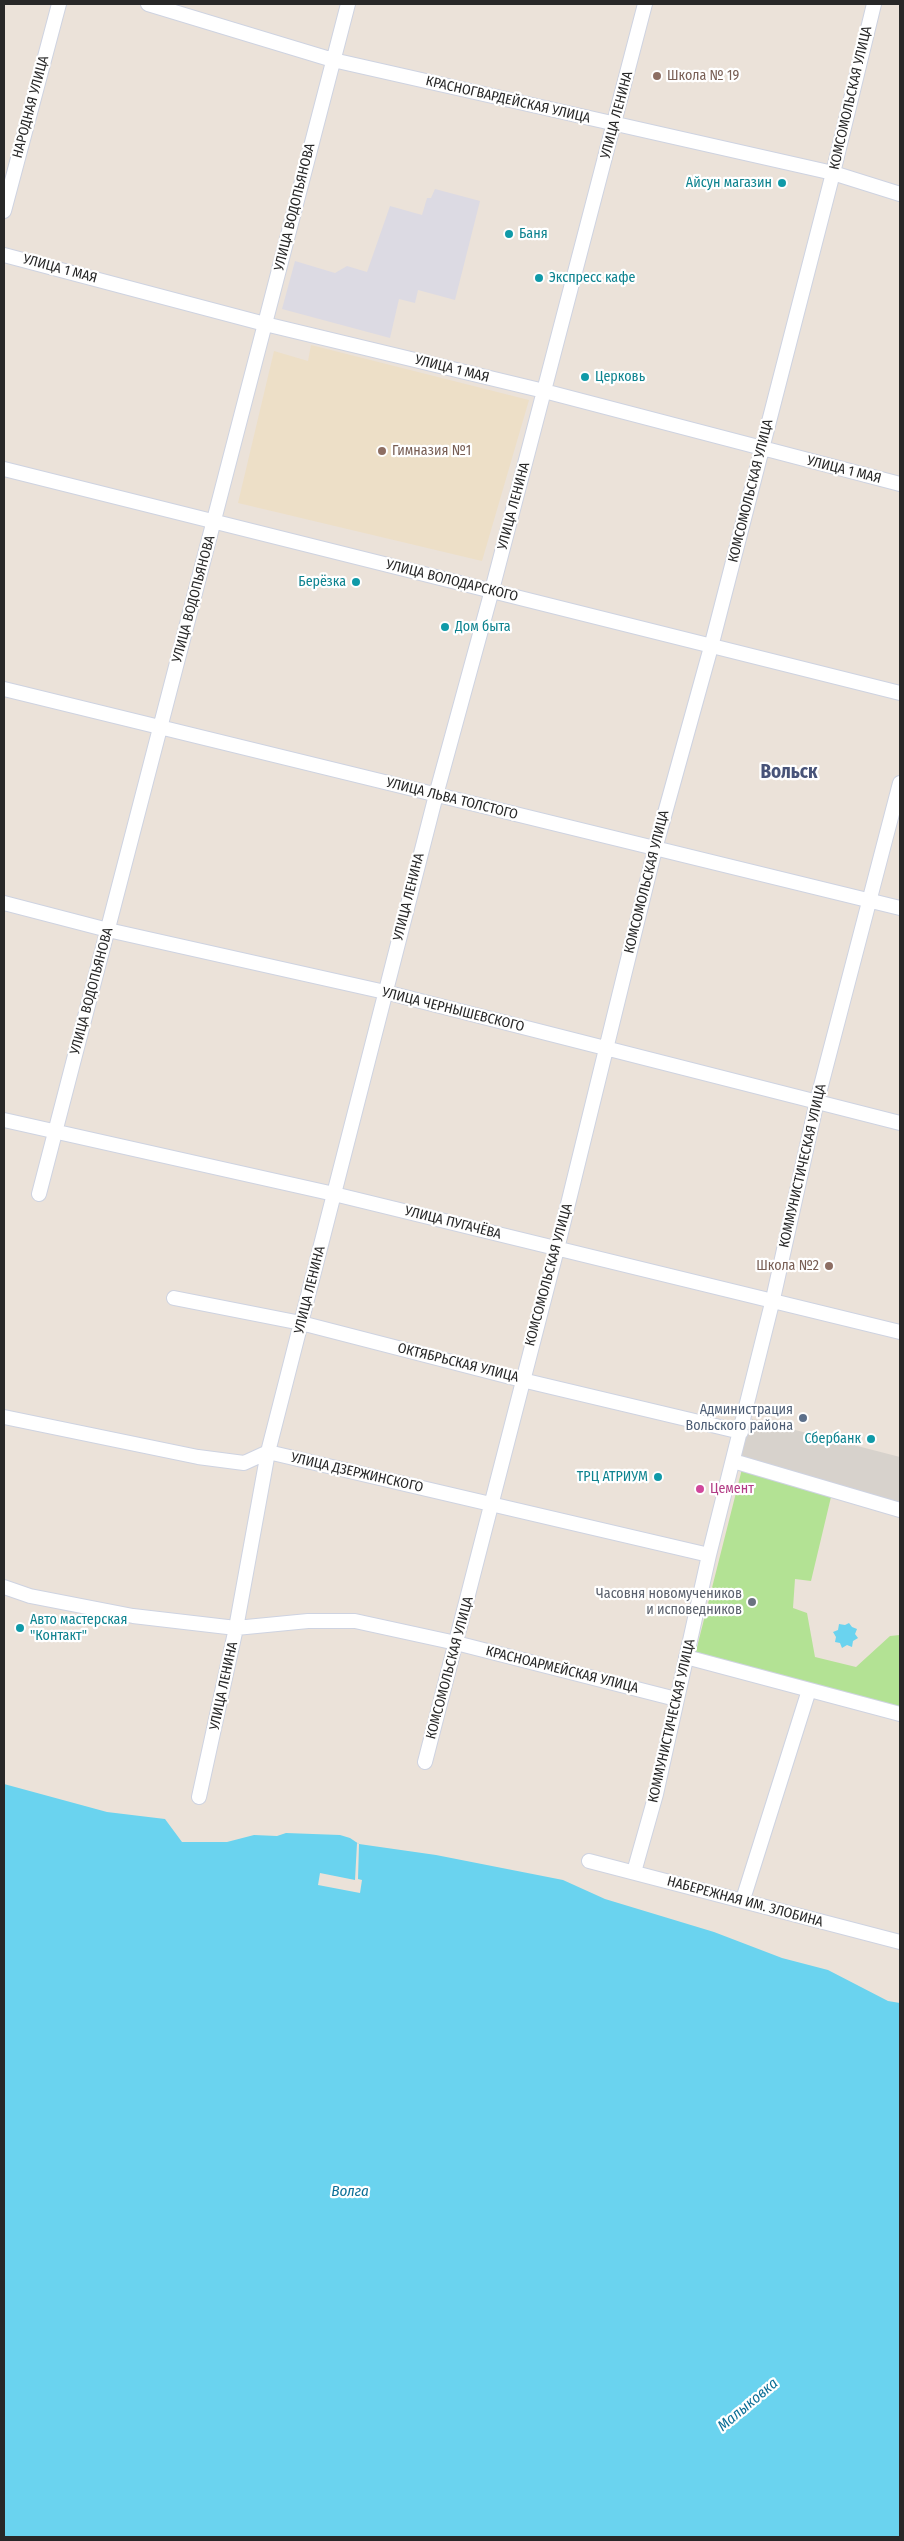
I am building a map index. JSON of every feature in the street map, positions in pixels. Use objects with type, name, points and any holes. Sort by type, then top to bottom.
[{"type":"street","name":"НАРОДНАЯ УЛИЦА","points":[[4,211],[59,4]]},
{"type":"street","name":"КРАСНОГВАРДЕЙСКАЯ УЛИЦА","points":[[148,4],[333,60],[833,174],[900,194]]},
{"type":"street","name":"УЛИЦА ВОДОПЬЯНОВА","points":[[39,1194],[348,4]]},
{"type":"street","name":"УЛИЦА ЛЕНИНА","points":[[199,1797],[236,1628],[268,1452],[384,992],[492,590],[645,4]]},
{"type":"street","name":"КОМСОМОЛЬСКАЯ УЛИЦА","points":[[425,1762],[493,1504],[522,1380],[557,1249],[655,849],[711,647],[833,174],[874,4]]},
{"type":"street","name":"УЛИЦА 1 МАЯ","points":[[4,254],[265,324],[544,391],[900,484]]},
{"type":"street","name":"УЛИЦА ВОЛОДАРСКОГО","points":[[4,469],[900,693]]},
{"type":"street","name":"УЛИЦА ЛЬВА ТОЛСТОГО","points":[[4,689],[900,908]]},
{"type":"street","name":"КОММУНИСТИЧЕСКАЯ УЛИЦА","points":[[634,1872],[656,1794],[686,1657],[773,1299],[817,1102],[900,782]]},
{"type":"street","name":"УЛИЦА ЧЕРНЫШЕВСКОГО","points":[[4,903],[108,930],[384,992],[605,1050],[900,1123]]},
{"type":"street","name":"УЛИЦА ПУГАЧЁВА","points":[[4,1120],[54,1133],[334,1194],[557,1249],[773,1299],[900,1332]]},
{"type":"street","name":"ОКТЯБРЬСКАЯ УЛИЦА","points":[[174,1298],[301,1324],[522,1380],[741,1432]]},
{"type":"street","points":[[4,1417],[207,1458],[244,1463],[268,1452]]},
{"type":"street","name":"УЛИЦА ДЗЕРЖИНСКОГО","points":[[268,1452],[710,1555]]},
{"type":"street","points":[[733,1461],[900,1510]]},
{"type":"street","name":"КРАСНОАРМЕЙСКАЯ УЛИЦА","points":[[4,1587],[30,1596],[133,1616],[236,1628],[308,1621],[355,1621],[456,1643],[676,1700]]},
{"type":"street","points":[[686,1657],[900,1714]]},
{"type":"street","points":[[745,1893],[809,1690]]},
{"type":"street","name":"НАБЕРЕЖНАЯ ИМ. ЗЛОБИНА","points":[[589,1861],[900,1942]]},
{"type":"shaded area","points":[[435,189],[480,201],[455,300],[418,290],[415,303],[399,299],[390,338],[282,309],[295,261],[335,273],[347,266],[367,272],[390,206],[422,215],[427,198],[431,198]]},
{"type":"shaded area","name":"Гимназия №1","points":[[311,345],[529,400],[482,561],[238,503],[274,351],[308,361]]},
{"type":"shaded area","points":[[745,1417],[900,1457],[900,1510],[733,1461]]},
{"type":"green space","points":[[742,1469],[831,1497],[811,1581],[795,1579],[793,1608],[807,1613],[815,1657],[856,1667],[890,1636],[900,1635],[900,1708],[695,1655]]},
{"type":"water","points":[[849,1623],[857,1629],[855,1634],[858,1638],[853,1641],[852,1647],[847,1645],[842,1648],[840,1643],[835,1642],[836,1637],[833,1632],[838,1630],[839,1624],[845,1625]]},
{"type":"water","name":"Волга","points":[[4,1784],[107,1812],[165,1819],[182,1842],[227,1842],[254,1835],[277,1836],[286,1833],[340,1835],[350,1838],[359,1844],[436,1855],[563,1880],[605,1899],[714,1932],[782,1958],[828,1970],[888,2001],[900,2003],[900,2537],[4,2537]]},
{"type":"pier","points":[[357,1843],[359,1844],[358,1879],[362,1880],[360,1893],[318,1885],[320,1873],[355,1880]]},
{"type":"place","name":"Школа № 19","points":[[657,76]]},
{"type":"place","name":"Айсун магазин","points":[[782,183]]},
{"type":"place","name":"Баня","points":[[509,234]]},
{"type":"place","name":"Экспресс кафе","points":[[539,278]]},
{"type":"place","name":"Церковь","points":[[585,377]]},
{"type":"place","name":"Гимназия №1","points":[[382,451]]},
{"type":"place","name":"Берёзка","points":[[356,582]]},
{"type":"place","name":"Дом быта","points":[[445,627]]},
{"type":"place","name":"Школа №2","points":[[829,1266]]},
{"type":"place","name":"Администрация Вольского района","points":[[803,1418]]},
{"type":"place","name":"Сбербанк","points":[[871,1439]]},
{"type":"place","name":"ТРЦ АТРИУМ","points":[[658,1477]]},
{"type":"place","name":"Цемент","points":[[700,1489]]},
{"type":"place","name":"Часовня новомучеников и исповедников","points":[[752,1602]]},
{"type":"place","name":"Авто мастерская \"Контакт\"","points":[[20,1628]]},
{"type":"district","name":"Вольск","points":[[789,773]]},
{"type":"water label","name":"Малыковка","points":[[748,2405]]}]
